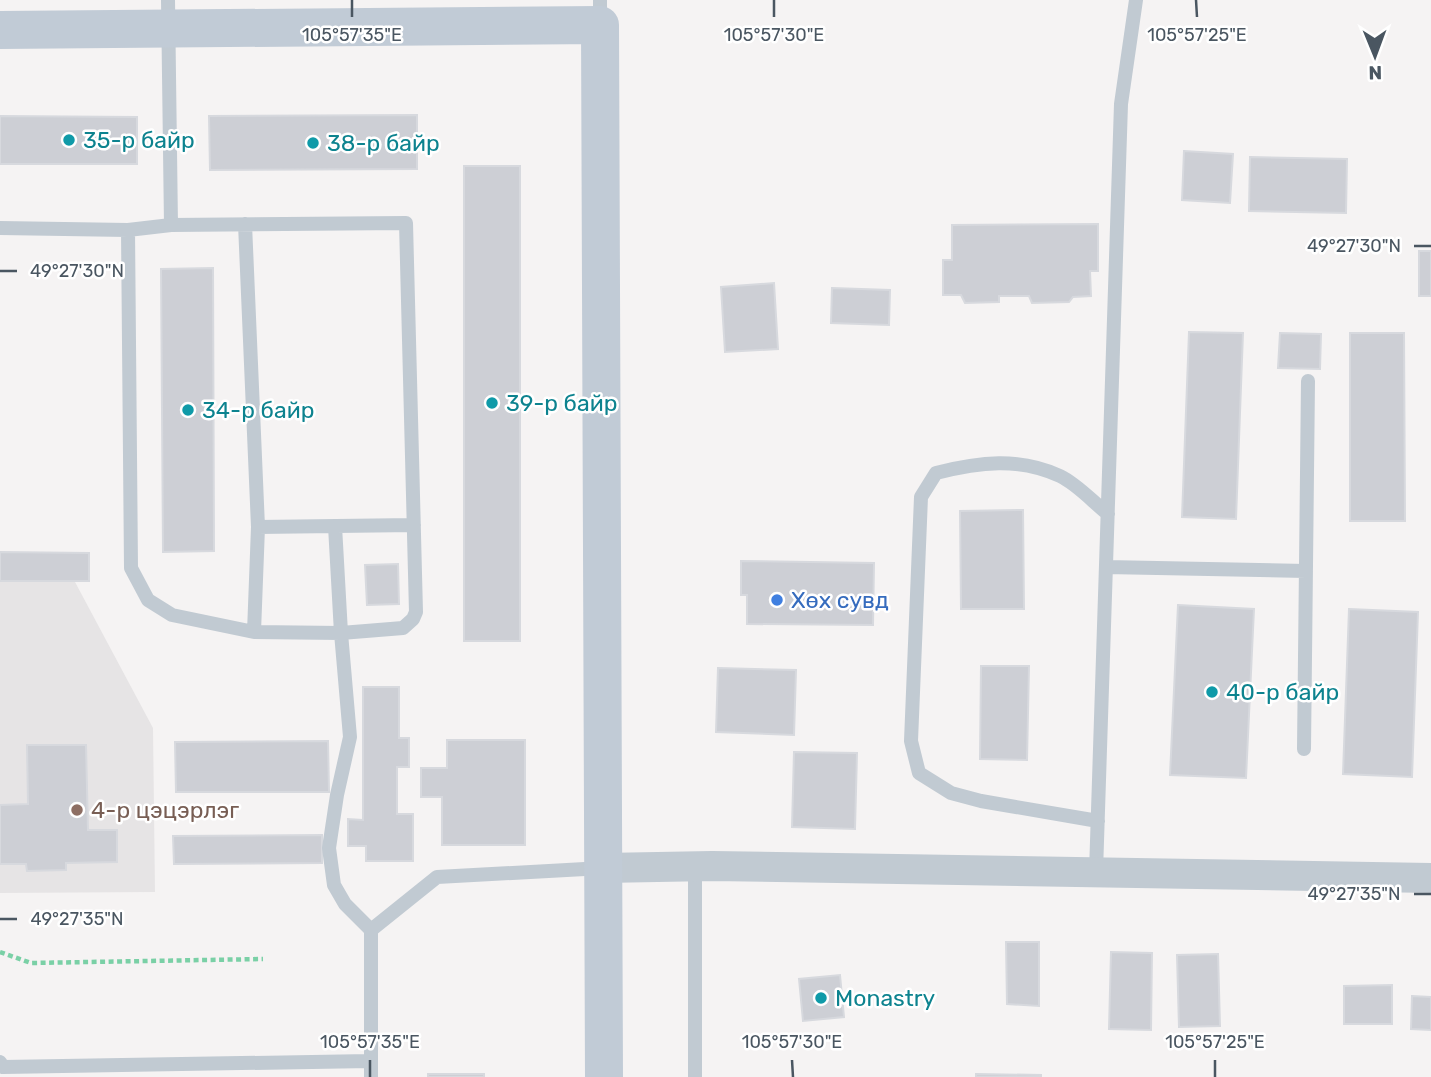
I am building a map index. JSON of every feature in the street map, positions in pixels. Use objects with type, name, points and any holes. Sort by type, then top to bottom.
[{"type":"main road","points":[[0,30],[168,14],[600,13],[604,1077]]},
{"type":"street","points":[[603,868],[695,866],[1431,878]]},
{"type":"lane","points":[[1096,872],[1121,104],[1136,0]]},
{"type":"lane","points":[[168,14],[171,225]]},
{"type":"lane","points":[[0,229],[128,230],[171,225],[406,223],[416,612],[413,620],[403,628],[341,633],[254,632],[172,615],[148,600],[131,568],[128,230]]},
{"type":"lane","points":[[245,224],[258,527],[254,632]]},
{"type":"lane","points":[[1304,748],[1308,381]]},
{"type":"lane","points":[[1098,821],[981,801],[951,793],[919,773],[911,741],[921,497],[936,473],[972,464],[1016,462],[1062,477],[1108,514]]},
{"type":"lane","points":[[258,527],[414,525]]},
{"type":"lane","points":[[335,526],[350,737],[329,848],[334,885],[345,904],[371,930],[371,1077]]},
{"type":"lane","points":[[1106,567],[1306,571]]},
{"type":"lane","points":[[695,866],[695,1077]]},
{"type":"lane","points":[[371,930],[437,877],[603,868]]},
{"type":"lane","points":[[0,1062],[3,1067],[370,1061]]},
{"type":"path","points":[[0,952],[31,963],[263,959]]},
{"type":"shaded area","name":"4-р цэцэрлэг","points":[[0,581],[75,582],[153,728],[155,892],[0,893]]},
{"type":"building","name":"38-р байр","points":[[417,115],[417,169],[210,170],[209,116]]},
{"type":"building","name":"35-р байр","points":[[0,116],[137,117],[137,164],[0,164]]},
{"type":"building","points":[[1184,151],[1233,154],[1230,203],[1182,200]]},
{"type":"building","points":[[1250,157],[1347,159],[1346,213],[1249,211]]},
{"type":"building","name":"39-р байр","points":[[464,166],[520,166],[520,641],[464,641]]},
{"type":"building","points":[[1098,224],[1098,271],[1090,271],[1091,296],[1073,297],[1069,302],[1032,303],[1029,296],[999,296],[999,302],[965,303],[961,295],[943,295],[943,260],[952,260],[952,225]]},
{"type":"building","points":[[1419,251],[1431,251],[1431,296],[1419,296]]},
{"type":"building","name":"34-р байр","points":[[213,268],[214,551],[163,552],[161,269]]},
{"type":"building","points":[[774,283],[778,349],[725,352],[721,287]]},
{"type":"building","points":[[832,288],[890,290],[889,325],[831,323]]},
{"type":"building","points":[[1189,332],[1243,333],[1236,519],[1182,517]]},
{"type":"building","points":[[1280,333],[1321,334],[1320,369],[1278,368]]},
{"type":"building","points":[[1350,333],[1404,333],[1405,521],[1350,521]]},
{"type":"building","points":[[1023,510],[1024,609],[961,609],[960,511]]},
{"type":"building","points":[[0,552],[89,553],[89,581],[0,581]]},
{"type":"building","points":[[741,561],[874,563],[873,625],[747,624],[747,595],[741,595]]},
{"type":"building","points":[[398,564],[399,604],[367,605],[365,565]]},
{"type":"building","name":"40-р байр","points":[[1178,605],[1254,609],[1246,778],[1170,775]]},
{"type":"building","points":[[1349,609],[1418,612],[1412,777],[1343,774]]},
{"type":"building","points":[[981,666],[1029,666],[1027,760],[980,759]]},
{"type":"building","points":[[718,668],[796,670],[794,735],[716,732]]},
{"type":"building","points":[[363,687],[399,687],[399,738],[409,738],[409,767],[397,767],[397,814],[413,814],[413,861],[366,861],[366,846],[348,846],[348,819],[363,820]]},
{"type":"building","points":[[447,740],[525,740],[525,845],[442,845],[442,797],[421,797],[421,768],[447,768]]},
{"type":"building","points":[[328,741],[329,792],[176,792],[175,742]]},
{"type":"building","points":[[27,745],[86,745],[88,830],[117,830],[117,862],[66,863],[66,870],[27,871],[26,864],[0,864],[0,805],[28,804]]},
{"type":"building","points":[[794,752],[857,753],[855,829],[792,827]]},
{"type":"building","points":[[322,835],[322,863],[174,864],[173,836]]},
{"type":"building","points":[[1006,942],[1039,942],[1039,1006],[1007,1004]]},
{"type":"building","points":[[1111,952],[1152,953],[1151,1030],[1109,1029]]},
{"type":"building","points":[[1218,954],[1220,1026],[1179,1027],[1177,955]]},
{"type":"building","name":"Monastry","points":[[840,975],[844,1017],[803,1021],[799,979]]},
{"type":"building","points":[[1392,985],[1392,1024],[1344,1024],[1344,986]]},
{"type":"building","points":[[1412,996],[1431,997],[1431,1030],[1411,1029]]},
{"type":"building","points":[[428,1074],[484,1074],[484,1077],[428,1077]]},
{"type":"building","points":[[976,1074],[1041,1075],[1041,1077],[976,1077]]},
{"type":"place","name":"35-р байр","points":[[69,140]]},
{"type":"place","name":"38-р байр","points":[[313,143]]},
{"type":"place","name":"39-р байр","points":[[492,403]]},
{"type":"place","name":"34-р байр","points":[[188,410]]},
{"type":"place","name":"Хөх сувд","points":[[777,600]]},
{"type":"place","name":"40-р байр","points":[[1212,692]]},
{"type":"place","name":"4-р цэцэрлэг","points":[[77,810]]},
{"type":"place","name":"Monastry","points":[[821,998]]}]
